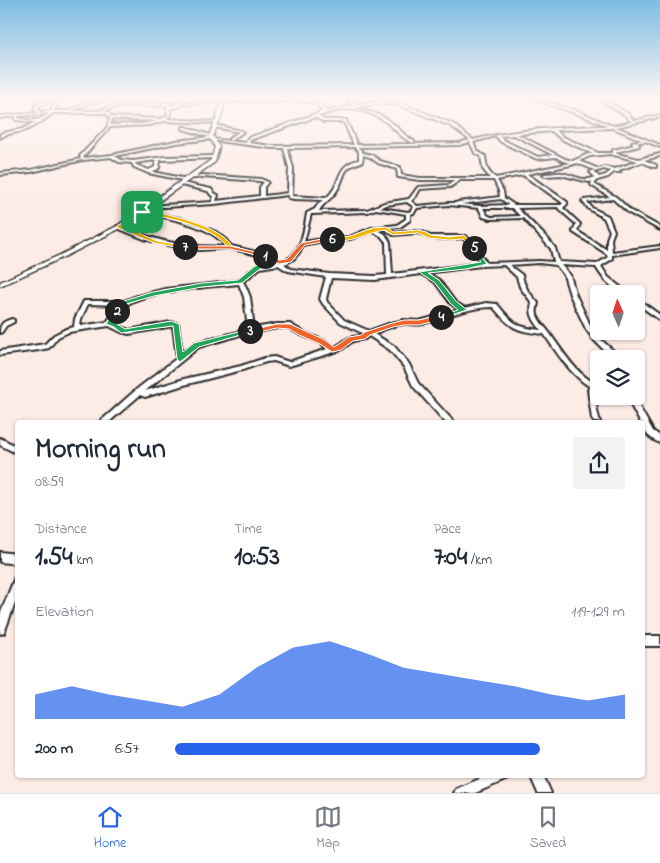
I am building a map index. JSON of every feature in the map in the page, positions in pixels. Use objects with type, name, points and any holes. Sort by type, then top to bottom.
[{"type":"street","points":[[83,159],[81,157],[101,135]]},
{"type":"street","points":[[182,135],[186,141]]},
{"type":"street","points":[[0,284],[58,259],[119,227],[189,179],[213,161],[218,147],[211,138],[203,135]]},
{"type":"street","points":[[229,140],[236,135]]},
{"type":"street","points":[[248,143],[248,139],[260,135]]},
{"type":"street","points":[[303,244],[303,236],[309,213],[317,210],[322,201],[329,198],[336,190],[345,167],[361,161],[361,154],[352,135]]},
{"type":"street","points":[[403,135],[407,139],[420,144]]},
{"type":"street","points":[[464,135],[472,142],[476,152],[483,156],[484,168],[495,179],[501,190],[502,198]]},
{"type":"street","points":[[0,174],[31,171],[83,159],[112,156],[186,141],[211,138],[285,147],[472,142],[497,135],[502,141],[538,158],[556,156]]},
{"type":"street","points":[[516,135],[556,156],[599,170]]},
{"type":"street","points":[[559,135],[599,155]]},
{"type":"street","points":[[633,135],[660,146]]},
{"type":"street","points":[[615,154],[614,151],[618,149],[638,145],[633,143],[646,140]]},
{"type":"street","points":[[285,147],[291,168],[290,196],[294,198],[325,199]]},
{"type":"street","points":[[361,154],[372,156],[379,162],[399,168],[399,176],[420,179],[495,179],[575,162],[586,156],[615,154],[641,160],[655,166]]},
{"type":"street","points":[[545,174],[561,174],[586,181],[607,176],[613,171],[660,155]]},
{"type":"street","points":[[112,156],[120,161],[133,162],[173,157],[214,157]]},
{"type":"street","points":[[149,172],[157,168],[158,159]]},
{"type":"street","points":[[133,162],[135,166],[149,172],[189,179],[202,176],[261,180],[266,182],[263,185],[262,197]]},
{"type":"street","points":[[597,177],[592,172],[611,168],[619,170]]},
{"type":"street","points":[[449,204],[480,207],[514,207],[561,206],[566,202],[523,173]]},
{"type":"street","points":[[597,177],[592,184],[615,198],[630,212],[660,229]]},
{"type":"street","points":[[312,212],[361,211],[375,208],[385,204],[408,200],[416,195],[419,188],[450,186],[459,179]]},
{"type":"street","points":[[182,184],[210,190],[212,194],[216,195],[214,202]]},
{"type":"street","points":[[148,207],[214,202],[233,198],[252,199],[290,194]]},
{"type":"street","points":[[408,200],[416,207],[502,198],[514,207],[553,249],[557,263],[568,275],[567,279],[572,293],[591,332],[609,350]]},
{"type":"street","points":[[119,227],[162,244],[180,247],[230,247],[267,256],[290,270],[329,276],[390,277],[481,265],[505,264],[557,263],[598,266],[610,258],[609,239],[612,231],[610,222],[606,217],[593,211],[584,201],[615,198]]},
{"type":"street","points":[[561,206],[560,208],[578,224],[575,231],[610,254],[660,247]]},
{"type":"street","points":[[375,208],[408,214],[413,212],[416,207]]},
{"type":"street","points":[[480,207],[485,216],[490,218],[524,217]]},
{"type":"street","points":[[142,212],[163,214],[178,221],[198,225],[218,235],[230,247]]},
{"type":"street","points":[[77,329],[78,319],[86,302],[124,303],[153,294],[202,285],[240,282],[258,268],[289,261],[303,244],[328,239],[350,238],[386,228],[406,222],[408,214]]},
{"type":"street","points":[[386,228],[393,234],[418,232],[429,236],[464,237],[485,263],[481,265]]},
{"type":"street","points":[[374,230],[383,235],[388,242],[390,277]]},
{"type":"street","points":[[505,264],[520,276],[526,292],[535,303],[532,309],[534,318],[566,362],[590,382]]},
{"type":"street","points":[[598,266],[600,272],[615,285]]},
{"type":"street","points":[[422,272],[437,281],[453,303],[464,310]]},
{"type":"street","points":[[329,276],[323,299],[325,303],[342,321],[392,348],[407,366],[415,384],[446,420]]},
{"type":"street","points":[[240,282],[248,297],[248,316],[250,321],[248,327],[240,333]]},
{"type":"street","points":[[109,324],[124,303]]},
{"type":"street","points":[[139,391],[145,394],[265,360],[289,364],[339,348],[352,338],[363,338],[368,334],[404,322],[419,322],[464,310],[494,305],[510,323],[524,330],[546,332]]},
{"type":"street","points":[[645,306],[660,318]]},
{"type":"street","points":[[652,310],[660,310]]},
{"type":"street","points":[[0,331],[4,325],[12,321]]},
{"type":"street","points":[[0,353],[47,346],[56,336],[77,329],[109,324],[116,325],[129,332],[171,324],[176,325],[180,359]]},
{"type":"street","points":[[107,420],[139,391],[197,345],[240,333],[277,326],[290,326],[323,342],[332,350]]},
{"type":"street","points":[[594,405],[596,420]]},
{"type":"street","points":[[634,405],[643,420]]},
{"type":"street","points":[[645,424],[650,433],[660,440]]},
{"type":"street","points":[[0,441],[15,449]]},
{"type":"street","points":[[0,557],[15,559]]},
{"type":"street","points":[[0,629],[15,588]]},
{"type":"street","points":[[645,641],[660,641]]},
{"type":"street","points":[[460,793],[497,778]]},
{"type":"street","points":[[538,778],[545,793]]},
{"type":"route","points":[[142,212],[119,227],[162,244],[180,247],[230,247],[238,250],[267,256],[274,259],[279,262],[289,261],[303,244],[328,239],[350,238],[386,228],[393,234],[418,232],[429,236],[464,237],[485,263],[466,268],[422,272],[437,281],[453,303],[458,308],[464,310],[432,320],[391,325],[368,334],[363,338],[352,338],[339,348],[332,350],[323,342],[290,326],[277,326],[240,333],[197,345],[180,359],[176,325],[144,328],[129,332],[124,331],[116,325],[109,324],[117,311],[124,303],[153,294],[202,285],[240,282],[258,268],[279,262],[267,256],[230,247],[218,235],[198,225],[178,221],[163,214],[142,212]]}]
